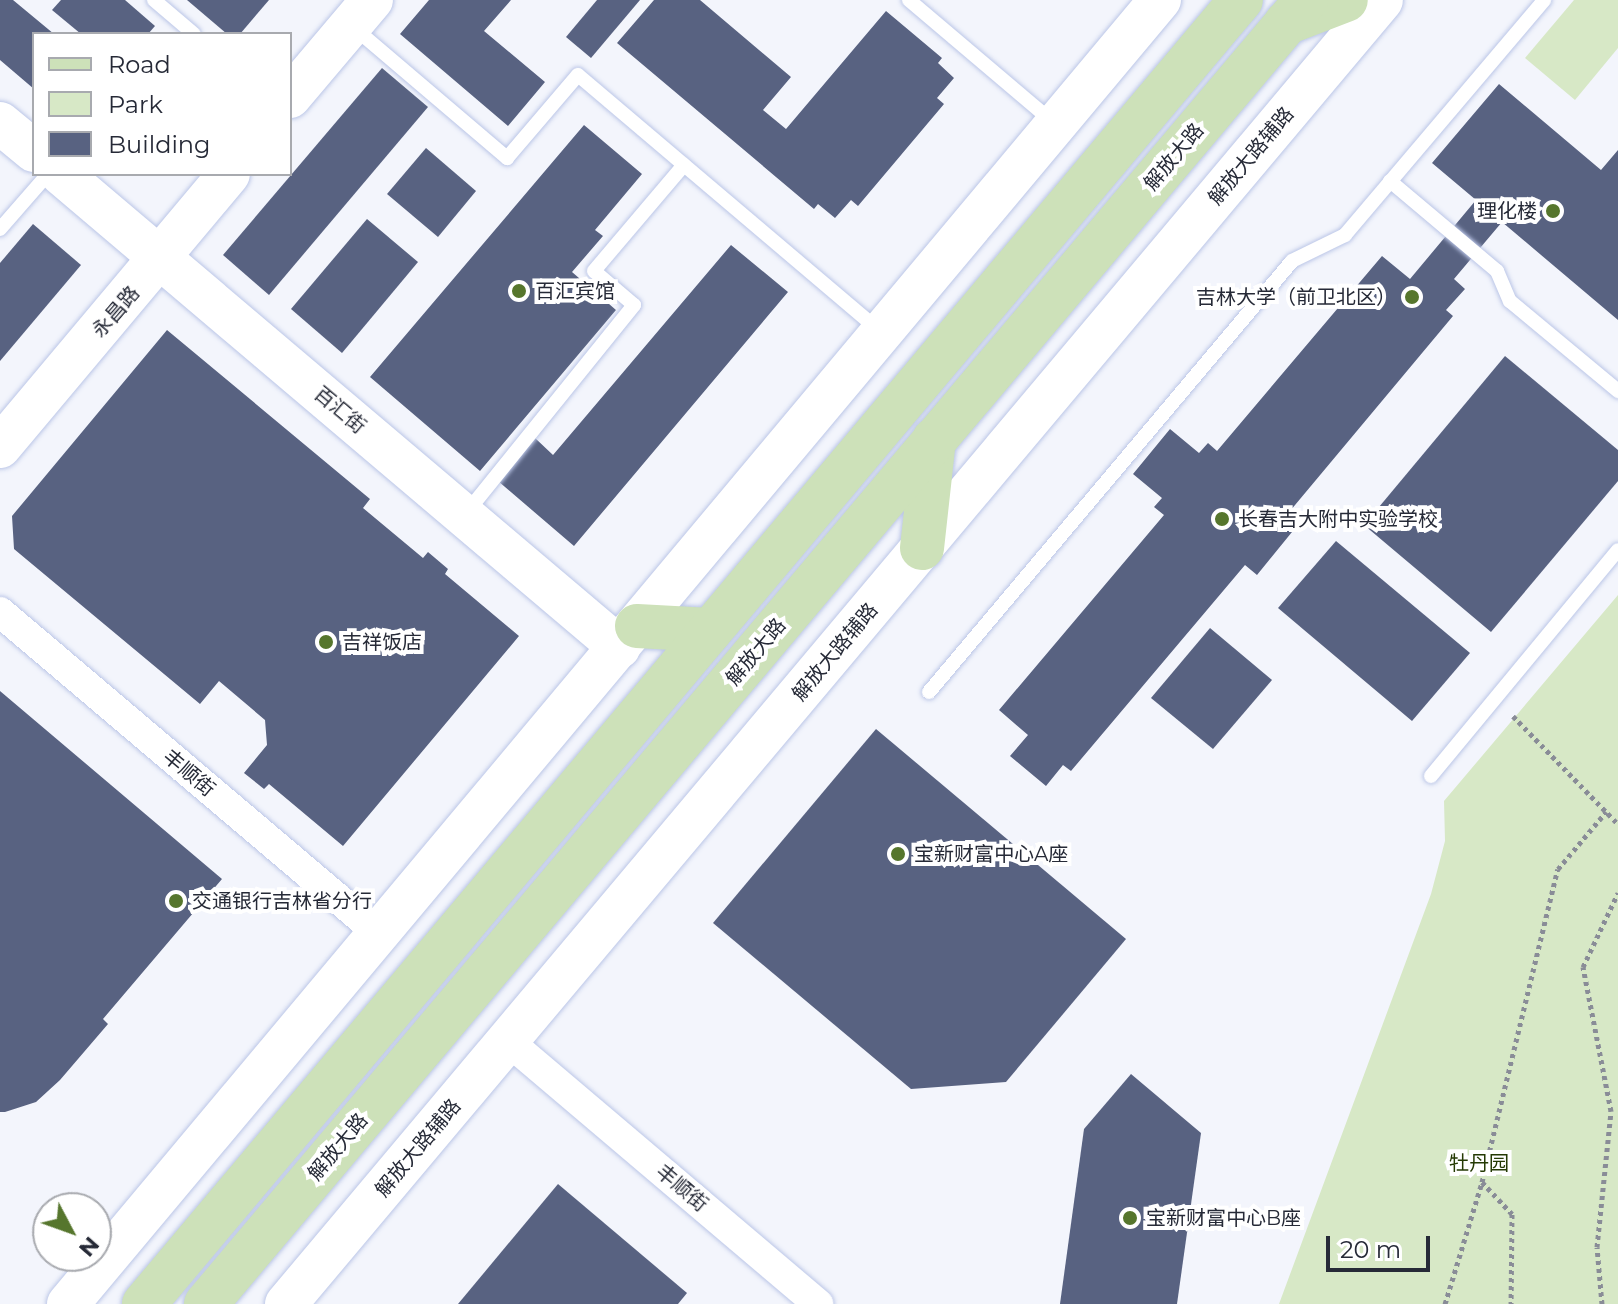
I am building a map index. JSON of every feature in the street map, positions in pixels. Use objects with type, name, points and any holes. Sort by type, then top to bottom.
[{"type":"main road","points":[[144,1304],[1241,0]]},
{"type":"main road","points":[[1296,12],[1346,0]]},
{"type":"main road","name":"解放大路","points":[[206,1304],[1296,12]]},
{"type":"main road","points":[[922,548],[934,440]]},
{"type":"main road","points":[[628,636],[711,630]]},
{"type":"street","points":[[68,1304],[1160,0]]},
{"type":"street","name":"解放大路辅路","points":[[286,1304],[1382,0]]},
{"type":"street","points":[[292,95],[361,13]]},
{"type":"street","points":[[0,123],[32,149]]},
{"type":"street","name":"百汇街","points":[[63,176],[464,515],[628,636]]},
{"type":"street","name":"永昌路","points":[[0,447],[163,259],[227,176]]},
{"type":"street","name":"丰顺街","points":[[0,612],[379,933]]},
{"type":"street","name":"丰顺街","points":[[508,1041],[818,1304]]},
{"type":"lane","points":[[154,0],[192,32]]},
{"type":"lane","points":[[909,0],[1056,124]]},
{"type":"lane","points":[[929,692],[1292,261],[1345,235],[1544,0]]},
{"type":"lane","points":[[361,13],[507,158],[578,75],[882,332]]},
{"type":"lane","points":[[464,515],[634,305],[594,271],[684,165]]},
{"type":"lane","points":[[0,229],[46,176]]},
{"type":"lane","points":[[1390,181],[1497,271],[1510,301],[1618,391]]},
{"type":"lane","points":[[1431,776],[1618,550]]},
{"type":"path","points":[[1497,696],[1618,824]]},
{"type":"path","points":[[1445,1304],[1482,1182],[1558,869],[1606,812]]},
{"type":"path","points":[[1602,1304],[1597,1247],[1611,1111],[1583,967],[1618,893]]},
{"type":"path","points":[[1482,1182],[1512,1214],[1511,1304]]},
{"type":"green space","points":[[1574,0],[1618,0],[1618,48],[1575,100],[1525,58]]},
{"type":"green space","name":"牡丹园","points":[[1618,595],[1618,1304],[1279,1304],[1431,894],[1445,841],[1444,801]]},
{"type":"building","points":[[0,0],[13,0],[52,32],[32,32],[32,87],[0,60]]},
{"type":"building","points":[[61,0],[125,0],[155,26],[150,32],[79,32],[52,10]]},
{"type":"building","points":[[187,0],[269,0],[242,32],[225,32]]},
{"type":"building","points":[[429,0],[511,0],[484,31],[545,82],[508,126],[400,34]]},
{"type":"building","points":[[597,0],[640,0],[591,58],[566,37]]},
{"type":"building","points":[[654,0],[700,0],[791,77],[763,110],[786,129],[886,11],[942,58],[938,63],[954,78],[937,98],[944,104],[858,206],[851,200],[835,218],[818,204],[814,209],[617,43]]},
{"type":"building","points":[[382,68],[428,107],[269,295],[223,255]]},
{"type":"building","name":"长春吉大附中实验学校","points":[[1499,84],[1601,170],[1618,150],[1618,320],[1502,222],[1454,279],[1465,289],[1446,310],[1453,316],[1280,523],[1292,532],[1257,575],[1245,565],[1071,771],[1063,765],[1046,786],[1010,756],[1028,735],[999,710],[1164,515],[1154,507],[1162,498],[1133,474],[1170,429],[1199,453],[1208,443],[1217,451],[1382,256],[1410,279],[1476,200],[1432,163]]},
{"type":"building","name":"百汇宾馆","points":[[584,125],[642,174],[595,230],[603,236],[572,272],[616,310],[480,471],[370,377]]},
{"type":"building","points":[[426,148],[476,191],[438,237],[387,194]]},
{"type":"building","points":[[367,219],[418,262],[342,353],[291,309]]},
{"type":"building","points":[[33,224],[81,265],[0,361],[0,263]]},
{"type":"building","points":[[731,245],[788,292],[574,546],[498,481],[535,438],[553,455]]},
{"type":"building","name":"吉祥饭店","points":[[167,330],[370,499],[363,508],[423,558],[428,552],[448,569],[445,574],[519,636],[343,846],[269,784],[264,789],[244,773],[267,745],[265,720],[219,681],[200,704],[14,549],[12,516]]},
{"type":"building","points":[[1505,356],[1618,450],[1618,481],[1491,632],[1364,525]]},
{"type":"building","points":[[1336,541],[1470,653],[1412,721],[1278,608]]},
{"type":"building","points":[[1210,628],[1272,680],[1213,749],[1151,698]]},
{"type":"building","points":[[0,691],[222,879],[103,1019],[108,1024],[60,1080],[36,1102],[5,1112],[0,1112]]},
{"type":"building","name":"宝新财富中心A座","points":[[876,729],[1126,939],[1006,1082],[911,1089],[713,923]]},
{"type":"building","name":"宝新财富中心B座","points":[[1131,1074],[1201,1133],[1177,1304],[1060,1304],[1084,1129]]},
{"type":"building","points":[[558,1184],[687,1293],[678,1304],[458,1304]]},
{"type":"place","name":"理化楼","points":[[1553,211]]},
{"type":"place","name":"百汇宾馆","points":[[519,291]]},
{"type":"place","name":"吉林大学（前卫北区）","points":[[1412,297]]},
{"type":"place","name":"长春吉大附中实验学校","points":[[1222,519]]},
{"type":"place","name":"吉祥饭店","points":[[326,642]]},
{"type":"place","name":"宝新财富中心A座","points":[[898,854]]},
{"type":"place","name":"交通银行吉林省分行","points":[[176,901]]},
{"type":"place","name":"宝新财富中心B座","points":[[1130,1218]]}]
